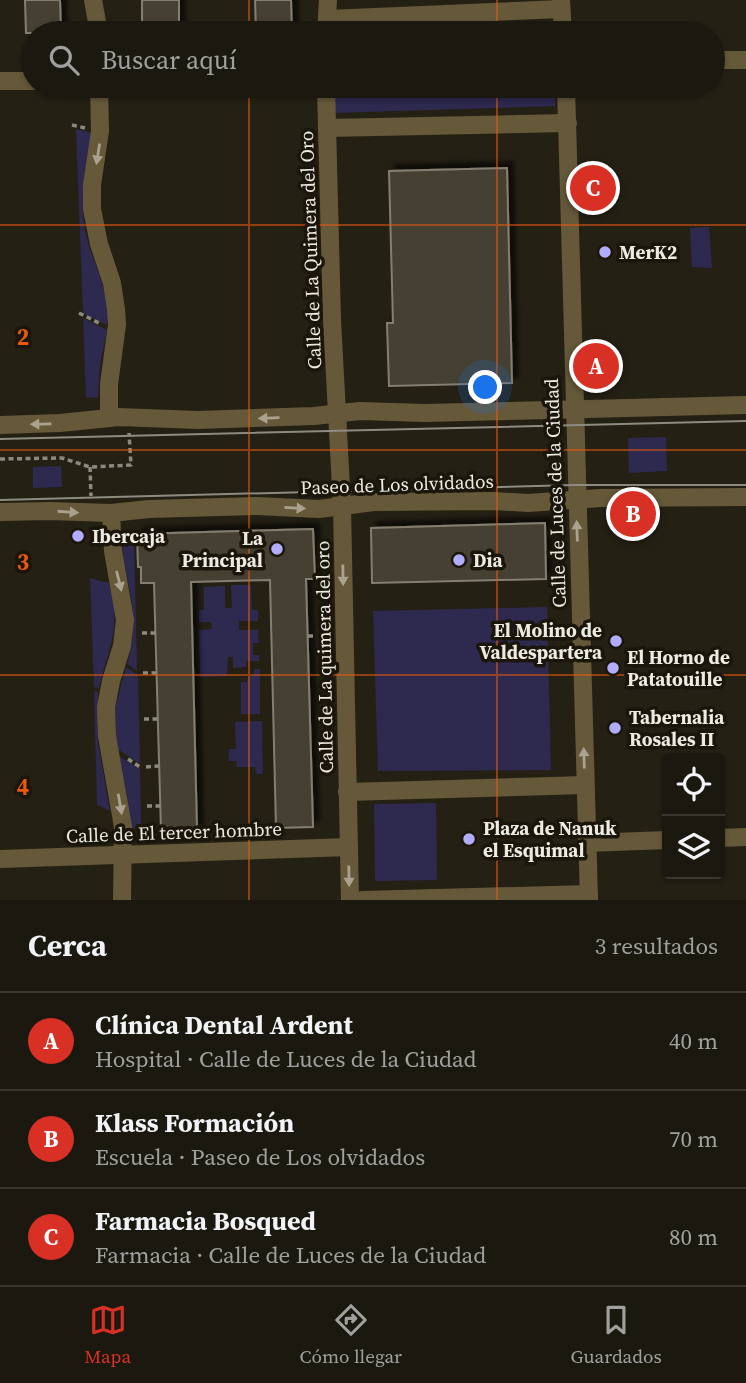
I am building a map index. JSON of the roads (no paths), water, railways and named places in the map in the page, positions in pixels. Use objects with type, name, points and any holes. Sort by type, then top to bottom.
[{"type":"street","points":[[93,0],[97,21]]},
{"type":"street","points":[[327,0],[327,21]]},
{"type":"street","points":[[380,21],[561,4]]},
{"type":"street","points":[[725,60],[746,60]]},
{"type":"street","points":[[0,81],[21,81]]},
{"type":"street","points":[[99,98],[99,148],[92,185],[92,209],[99,244],[112,283],[117,325],[109,384],[109,418]]},
{"type":"street","name":"Calle de La Quimera del Oro","points":[[326,98],[337,414]]},
{"type":"street","name":"Calle de Luces de la Ciudad","points":[[567,98],[589,897]]},
{"type":"street","points":[[327,128],[568,123]]},
{"type":"street","points":[[0,425],[128,417],[198,419],[360,411],[425,414],[746,405]]},
{"type":"street","name":"Calle de La quimera del oro","points":[[337,414],[342,506],[350,900]]},
{"type":"street","name":"Paseo de Los olvidados","points":[[0,512],[92,514],[244,506],[319,509],[374,502],[528,503],[746,496]]},
{"type":"street","points":[[111,513],[113,551],[125,620],[122,646],[108,694],[107,736],[120,802],[122,900]]},
{"type":"street","points":[[347,792],[585,785]]},
{"type":"street","points":[[725,838],[746,838]]},
{"type":"street","points":[[587,843],[662,840]]},
{"type":"street","name":"Calle de El tercer hombre","points":[[0,859],[349,847]]},
{"type":"street","points":[[362,900],[589,897]]},
{"type":"tram line","points":[[0,439],[746,421]]},
{"type":"tram line","points":[[0,500],[576,485],[746,485]]},
{"type":"place","name":"Farmacia Bosqued","points":[[593,188]]},
{"type":"place","name":"MerK2","points":[[605,252]]},
{"type":"place","name":"Clínica Dental Ardent","points":[[596,366]]},
{"type":"place","name":"Klass Formación","points":[[633,514]]},
{"type":"place","name":"Ibercaja","points":[[78,536]]},
{"type":"place","name":"La Principal","points":[[277,549]]},
{"type":"place","name":"Dia","points":[[459,560]]},
{"type":"place","name":"El Molino de Valdespartera","points":[[616,641]]},
{"type":"place","name":"El Horno de Patatouille","points":[[613,668]]},
{"type":"place","name":"Tabernalia Rosales II","points":[[615,728]]},
{"type":"place","name":"Plaza de Nanuk el Esquimal","points":[[469,839]]}]
